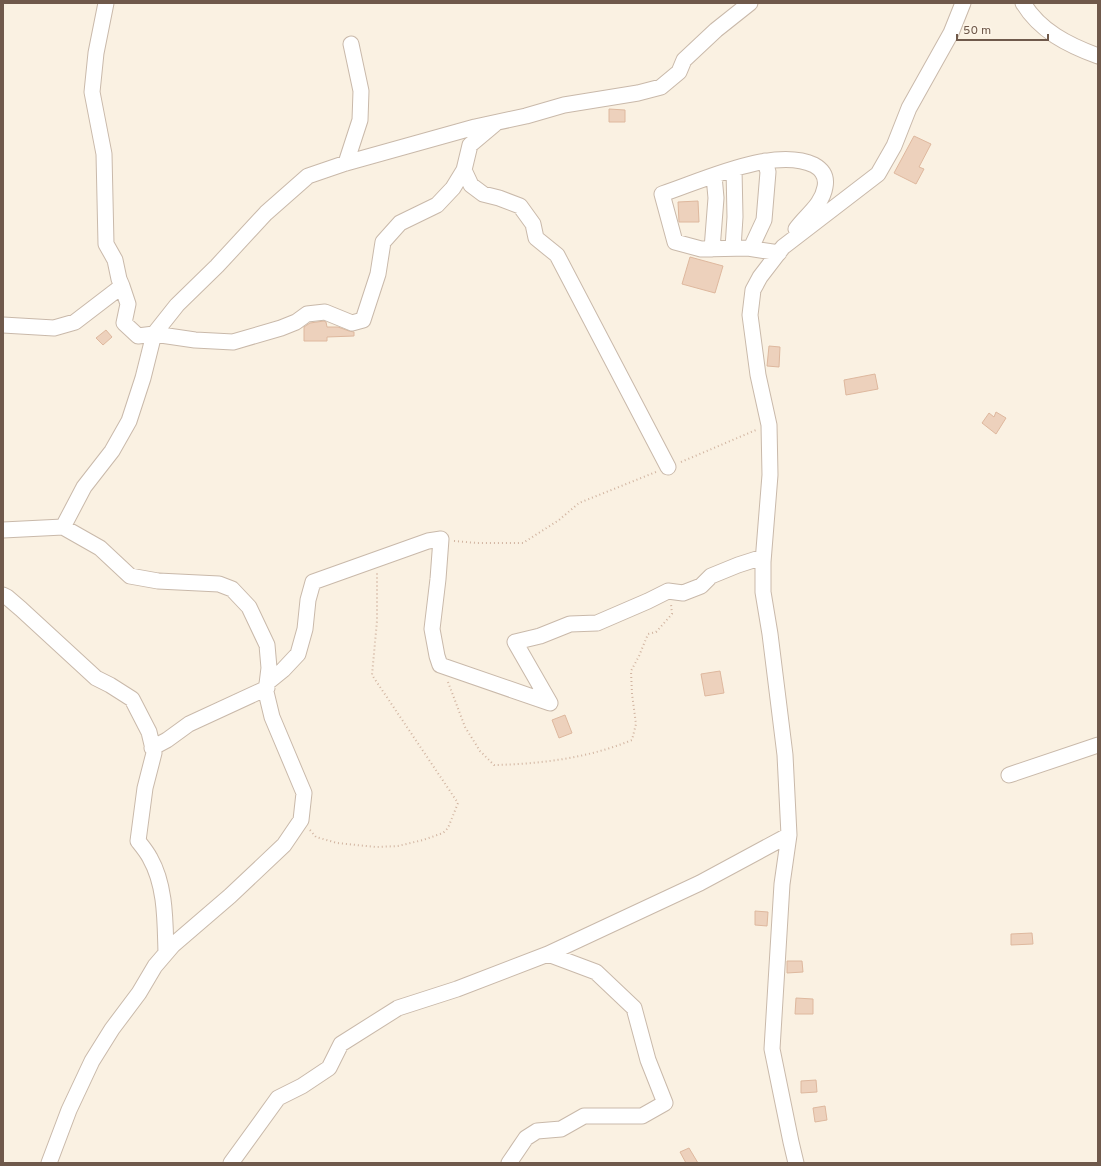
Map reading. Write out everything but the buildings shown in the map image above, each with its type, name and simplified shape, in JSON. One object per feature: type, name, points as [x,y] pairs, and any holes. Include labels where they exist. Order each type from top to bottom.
[{"type":"street","points":[[106,3],[96,53],[92,92],[104,154],[106,244],[115,260],[119,280],[128,304],[124,324],[138,336],[154,334],[195,340],[232,342],[281,328],[296,322],[307,314],[325,312],[352,323],[362,320],[378,274],[382,242],[400,223],[437,205],[453,188],[464,170],[470,145],[497,122]]},
{"type":"street","points":[[63,527],[84,487],[112,451],[129,421],[143,378],[154,334],[177,305],[217,266],[266,213],[308,176],[346,163],[475,127],[526,116],[564,105],[638,93],[660,87],[679,72],[684,60],[716,30],[750,3]]},
{"type":"street","points":[[796,1163],[772,1049],[782,884],[789,835],[785,754],[770,634],[763,592],[763,556],[770,475],[769,425],[758,375],[750,315],[753,290],[760,277],[781,250],[798,226],[818,204],[825,188],[826,178],[821,169],[805,161],[765,161],[734,169],[662,194],[675,242],[702,249],[751,248],[781,250],[878,174],[894,146],[909,108],[951,33],[963,3]]},
{"type":"street","points":[[1022,3],[1030,15],[1047,30],[1077,48],[1098,56]]},
{"type":"street","points":[[346,163],[360,120],[361,91],[351,44]]},
{"type":"street","points":[[751,248],[764,220],[768,172],[765,161]]},
{"type":"street","points":[[733,248],[735,217],[734,169]]},
{"type":"street","points":[[464,170],[471,185],[483,194],[520,206],[533,224],[536,238],[557,255],[668,467]]},
{"type":"street","points":[[712,249],[716,198],[714,176]]},
{"type":"street","points":[[3,325],[54,328],[75,322],[122,286]]},
{"type":"street","points":[[3,530],[63,527],[100,548],[130,576],[166,582],[219,584],[232,589],[248,607],[267,645],[269,668],[266,692],[272,717],[304,793],[301,820],[284,845],[230,896],[173,945],[155,966],[139,993],[112,1028],[92,1061],[70,1110],[49,1163]]},
{"type":"street","points":[[152,748],[167,740],[189,724],[267,685],[283,670],[298,654],[305,629],[308,600],[313,582],[428,541],[441,539],[432,629],[440,665],[550,703],[515,642],[540,636],[570,624],[597,623],[668,591],[683,593],[701,586],[711,576],[763,556]]},
{"type":"street","points":[[3,595],[21,609],[96,678],[132,699],[149,732],[154,753],[145,788],[138,840],[151,859],[160,883],[164,912],[166,953]]},
{"type":"street","points":[[1009,775],[1098,745]]},
{"type":"street","points":[[231,1163],[278,1098],[302,1086],[329,1068],[341,1044],[398,1008],[457,989],[548,954],[700,883],[789,835]]},
{"type":"street","points":[[509,1163],[526,1138],[537,1131],[561,1129],[584,1116],[642,1116],[665,1103],[648,1060],[634,1008],[596,972],[548,954]]},
{"type":"path","points":[[441,539],[477,543],[523,543],[559,520],[578,503],[769,425]]},
{"type":"path","points":[[301,820],[316,837],[337,843],[376,847],[398,846],[443,833],[448,828],[458,803],[372,675],[377,621],[377,560]]},
{"type":"path","points":[[440,665],[465,726],[480,751],[494,766],[524,764],[576,756],[612,748],[632,740],[636,724],[631,687],[631,671],[648,634],[656,632],[672,614],[668,591]]}]
